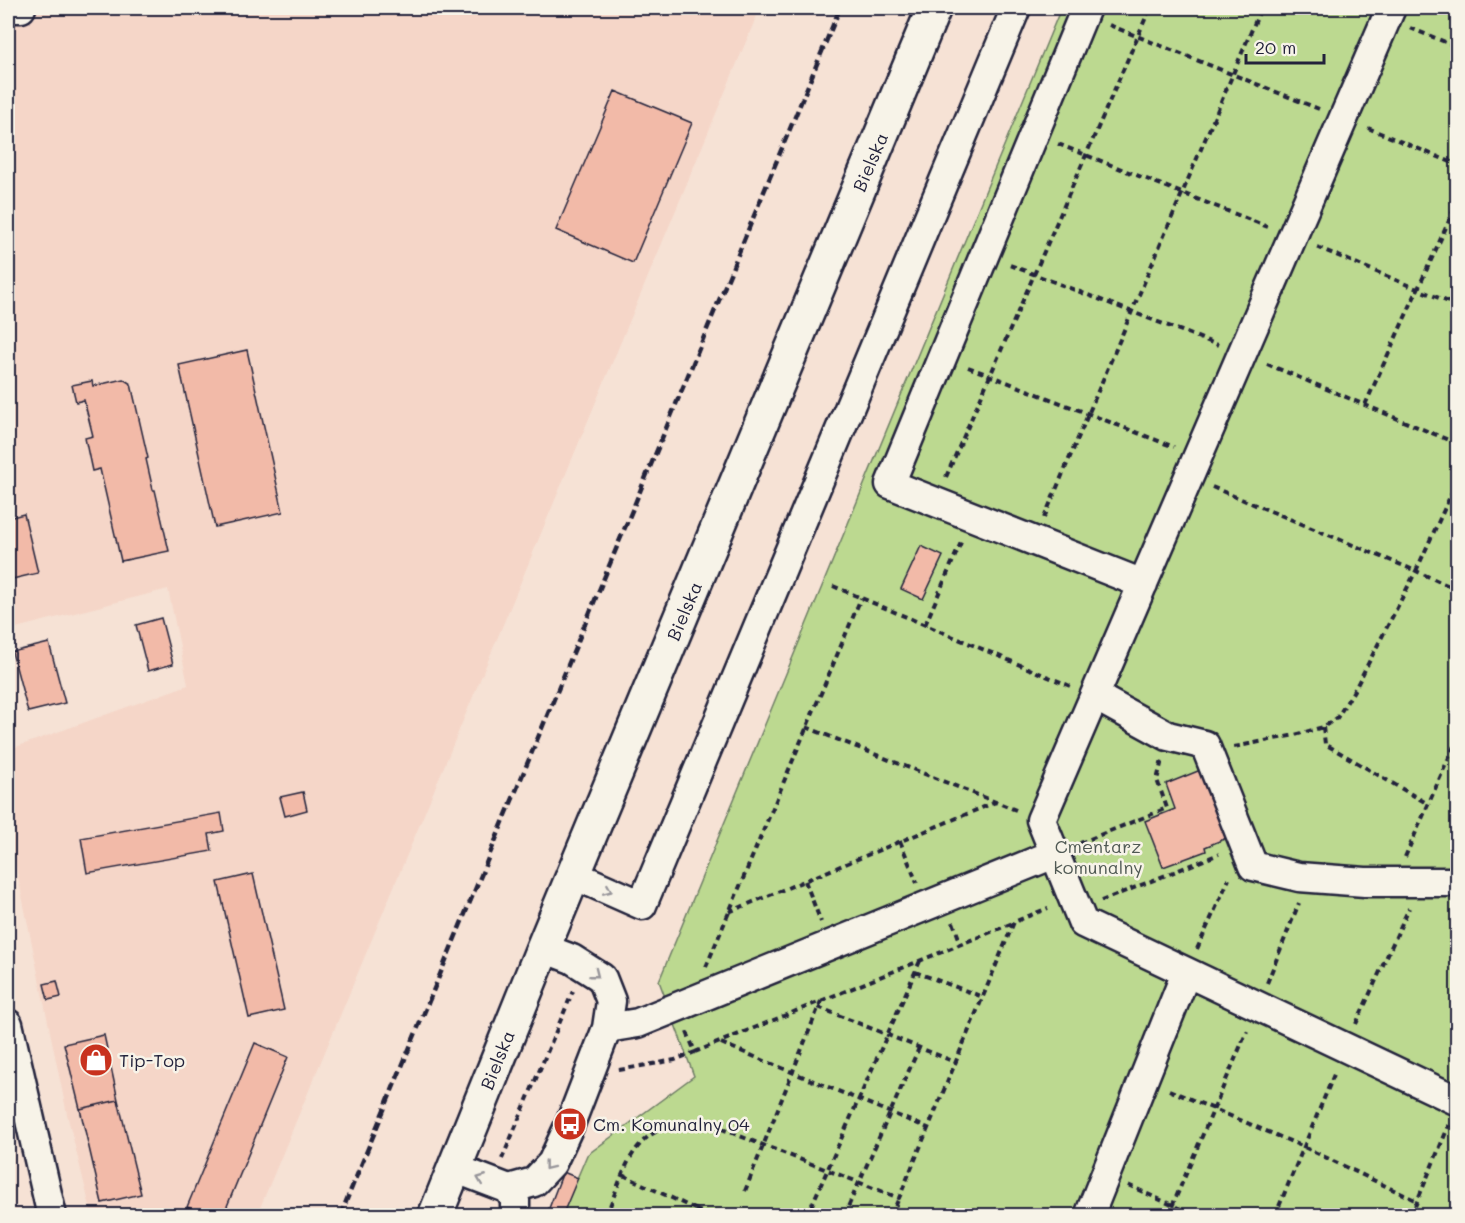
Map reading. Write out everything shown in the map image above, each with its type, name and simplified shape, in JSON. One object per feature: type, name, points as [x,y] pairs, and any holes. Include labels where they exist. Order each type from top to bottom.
[{"type":"main road","name":"Bielska","points":[[435,1215],[543,948],[934,8]]},
{"type":"street","points":[[8,8],[21,8]]},
{"type":"street","points":[[574,875],[642,905],[1016,8]]},
{"type":"street","points":[[1391,8],[1041,820],[1083,923],[1257,1007],[1455,1108]]},
{"type":"street","points":[[1084,11],[890,484],[1143,584]]},
{"type":"street","points":[[1095,696],[1168,736],[1204,745],[1249,855],[1299,877],[1394,882],[1458,882]]},
{"type":"street","points":[[607,1028],[638,1023],[1054,854]]},
{"type":"street","points":[[454,1168],[506,1196],[534,1182],[552,1163],[570,1124],[607,1028],[611,1001],[602,978],[584,965],[543,948]]},
{"type":"street","points":[[1089,1215],[1186,973]]},
{"type":"street","points":[[8,1024],[52,1215]]},
{"type":"path","points":[[935,502],[1150,8]]},
{"type":"path","points":[[1034,542],[1261,8]]},
{"type":"path","points":[[1084,11],[1137,37],[1458,165]]},
{"type":"path","points":[[1033,134],[1293,237],[1458,306]]},
{"type":"path","points":[[1365,405],[1458,201]]},
{"type":"path","points":[[984,255],[1242,354],[1458,444]]},
{"type":"path","points":[[942,357],[1088,413],[1193,467],[1458,590]]},
{"type":"path","points":[[1204,745],[1226,748],[1295,735],[1323,727],[1337,718],[1356,687],[1416,571],[1458,479]]},
{"type":"path","points":[[925,625],[972,518]]},
{"type":"path","points":[[833,586],[1095,696]]},
{"type":"path","points":[[861,598],[690,1001],[695,1052],[1073,898],[1097,902],[1249,855]]},
{"type":"path","points":[[806,727],[1041,820]]},
{"type":"path","points":[[1323,727],[1325,744],[1428,804]]},
{"type":"path","points":[[1054,854],[1167,808],[1157,780],[1168,736]]},
{"type":"path","points":[[1394,882],[1457,738]]},
{"type":"path","points":[[728,913],[996,802]]},
{"type":"path","points":[[900,841],[926,906]]},
{"type":"path","points":[[1186,973],[1230,877],[1249,855]]},
{"type":"path","points":[[1168,1215],[1257,1007],[1309,877]]},
{"type":"path","points":[[805,881],[830,945]]},
{"type":"path","points":[[891,1215],[1014,922]]},
{"type":"path","points":[[807,1215],[920,960]]},
{"type":"path","points":[[506,1196],[520,1112],[584,965]]},
{"type":"path","points":[[915,972],[982,997]]},
{"type":"path","points":[[745,1191],[821,1000]]},
{"type":"path","points":[[812,1005],[955,1062]]},
{"type":"path","points":[[719,1042],[928,1128]]},
{"type":"path","points":[[844,1215],[919,1048]]},
{"type":"path","points":[[1143,1079],[1304,1148],[1417,1201]]},
{"type":"path","points":[[1411,1215],[1455,1108]]},
{"type":"path","points":[[606,1215],[632,1153],[639,1143],[669,1126],[686,1122],[704,1122],[899,1198]]},
{"type":"path","points":[[623,1175],[712,1215]]},
{"type":"path","points":[[1105,1175],[1196,1215]]},
{"type":"path","points":[[693,1215],[696,1209]]},
{"type":"shaded area","points":[[8,8],[760,8],[257,1215],[92,1215],[67,1114],[8,828],[8,750],[188,685],[168,589],[8,630]]},
{"type":"green space","name":"Cmentarz komunalny","points":[[1061,8],[1457,8],[1457,1215],[561,1216],[587,1155],[694,1076],[659,981]]},
{"type":"building","points":[[615,91],[692,123],[633,263],[556,230]]},
{"type":"building","points":[[247,350],[283,512],[215,527],[179,365]]},
{"type":"building","points":[[123,379],[131,384],[153,490],[155,490],[169,551],[121,561],[100,469],[92,471],[85,438],[93,436],[84,400],[76,402],[72,385],[92,381],[93,386]]},
{"type":"building","points":[[8,476],[14,501],[9,503],[12,517],[8,518]]},
{"type":"building","points":[[24,514],[38,573],[8,580],[8,518]]},
{"type":"building","points":[[921,546],[943,556],[923,599],[901,589]]},
{"type":"building","points":[[161,618],[173,664],[148,671],[136,625]]},
{"type":"building","points":[[49,643],[65,703],[28,712],[12,652]]},
{"type":"building","points":[[1203,769],[1229,837],[1205,847],[1206,851],[1163,867],[1145,821],[1175,809],[1166,784]]},
{"type":"building","points":[[303,792],[307,810],[285,816],[280,797]]},
{"type":"building","points":[[221,813],[224,831],[209,834],[212,851],[87,873],[81,838]]},
{"type":"building","points":[[253,874],[284,1010],[249,1018],[218,882]]},
{"type":"building","points":[[57,981],[61,997],[48,1000],[44,984]]},
{"type":"building","points":[[104,1035],[118,1100],[80,1109],[64,1044]]},
{"type":"building","points":[[255,1043],[288,1057],[223,1216],[208,1216],[187,1207]]},
{"type":"building","points":[[118,1100],[141,1194],[102,1203],[80,1109]]},
{"type":"building","points":[[563,1172],[578,1178],[562,1216],[546,1216]]},
{"type":"railway","points":[[340,1216],[840,8]]},
{"type":"place","name":"Tip-Top","points":[[96,1060]]},
{"type":"place","name":"Cm. Komunalny 04","points":[[570,1124]]}]
